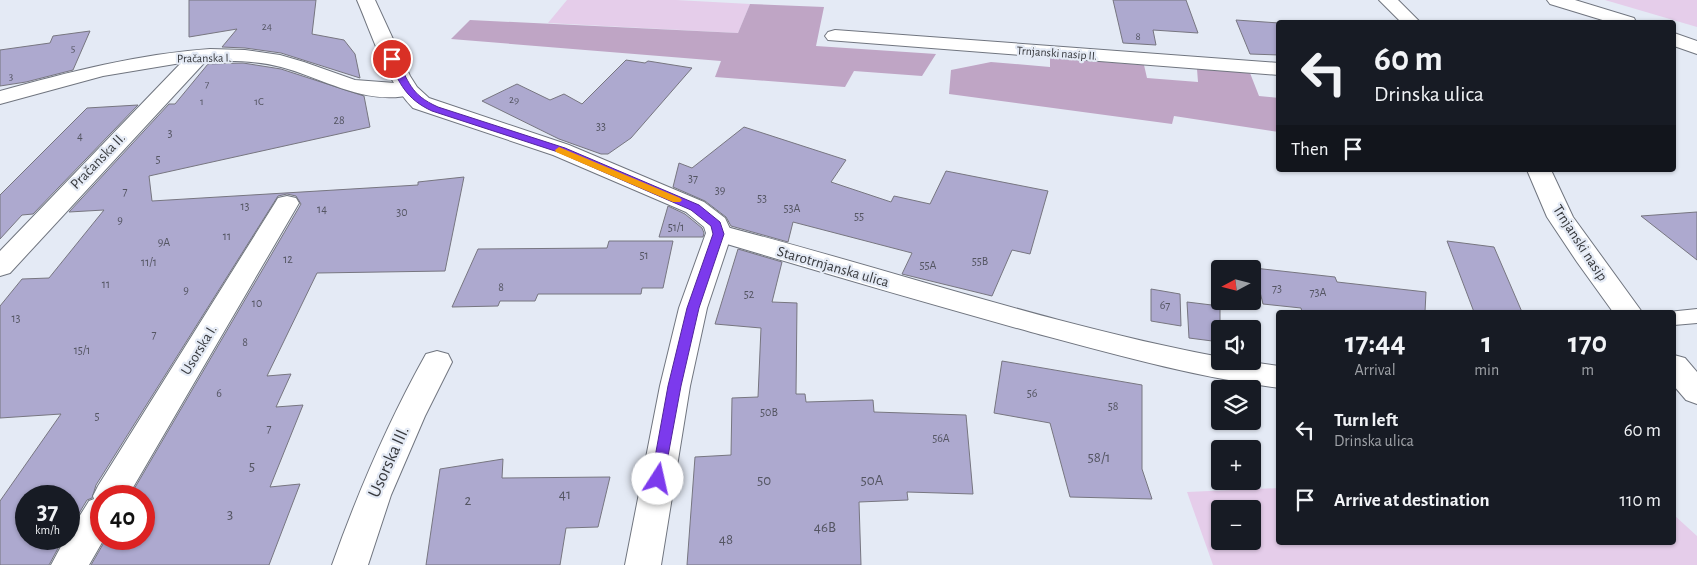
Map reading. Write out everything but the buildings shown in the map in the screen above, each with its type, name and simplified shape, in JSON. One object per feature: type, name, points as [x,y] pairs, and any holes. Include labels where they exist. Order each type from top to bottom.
[{"type":"street","points":[[366,0],[400,76],[408,90],[421,103],[561,150],[695,208],[716,224],[719,234],[693,308],[674,386],[643,565]]},
{"type":"street","points":[[1388,0],[1409,20]]},
{"type":"street","points":[[1556,0],[1621,20]]},
{"type":"street","name":"Trnjanski nasip II.","points":[[835,36],[1276,69]]},
{"type":"street","points":[[1676,40],[1697,48]]},
{"type":"street","name":"Pračanska I.","points":[[0,98],[98,70],[168,59],[198,57],[252,58],[280,62],[350,85],[386,90],[408,90]]},
{"type":"street","name":"Pračanska II.","points":[[0,266],[86,173],[198,57]]},
{"type":"street","name":"Trnjanski nasip","points":[[1540,172],[1560,217],[1586,256],[1626,310]]},
{"type":"street","name":"Usorska I.","points":[[117,485],[287,203]]},
{"type":"street","name":"Starotrnjanska ulica","points":[[719,234],[940,298],[1093,338],[1196,364],[1276,376]]},
{"type":"street","name":"Usorska III.","points":[[350,565],[374,495],[409,416],[437,362]]},
{"type":"street","points":[[1676,368],[1697,392]]},
{"type":"street","points":[[1676,397],[1697,397]]},
{"type":"street","points":[[68,565],[90,529]]},
{"type":"lane","points":[[1676,318],[1697,316]]},
{"type":"shaded area","points":[[567,0],[676,0],[750,4],[738,33],[548,23]]},
{"type":"shaded area","points":[[1605,0],[1697,0],[1697,27]]},
{"type":"shaded area","points":[[750,4],[824,7],[816,46],[936,54],[922,76],[854,71],[845,87],[715,77],[721,61],[451,39],[470,20],[738,33]]},
{"type":"shaded area","points":[[1050,58],[1144,65],[1147,78],[1198,82],[1197,69],[1250,73],[1259,96],[1276,98],[1276,132],[1174,116],[1172,124],[949,94],[951,70],[991,62],[1050,67]]},
{"type":"shaded area","points":[[1276,488],[1276,545],[1676,545],[1676,517],[1697,536],[1697,565],[1213,565],[1187,492]]},
{"type":"slow traffic","points":[[559,150],[677,200]]},
{"type":"route","points":[[392,59],[408,90],[421,103],[561,150],[695,208],[716,224],[719,234],[693,308],[674,386],[658,479]]}]
